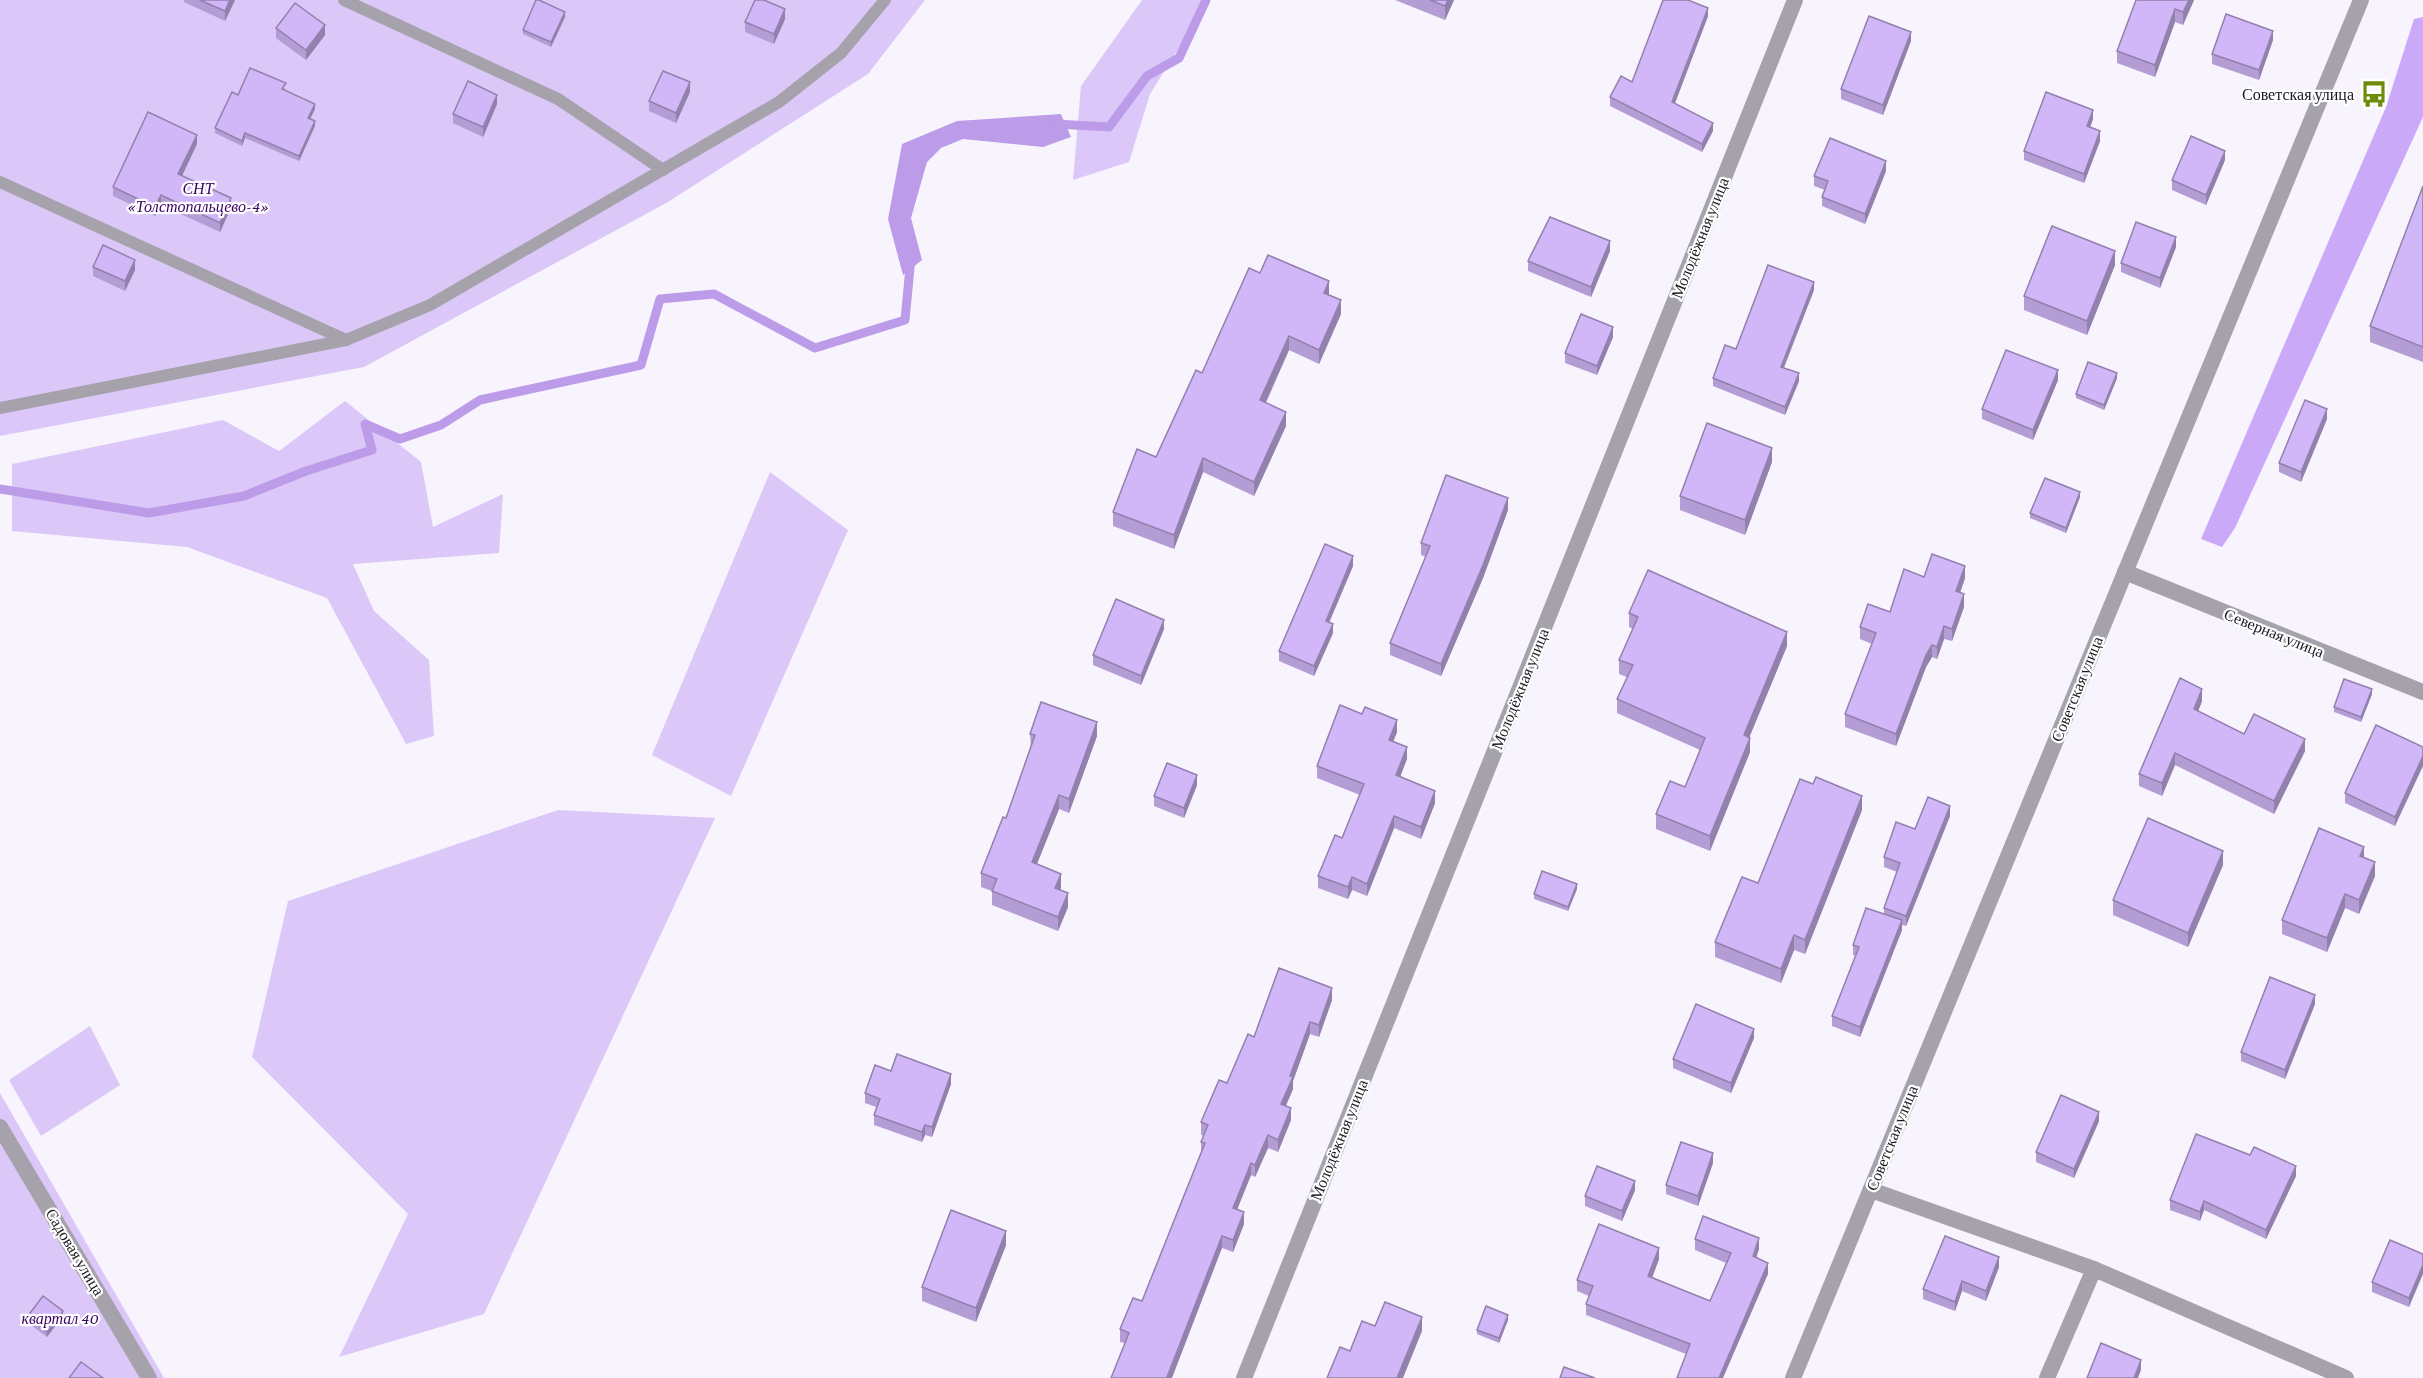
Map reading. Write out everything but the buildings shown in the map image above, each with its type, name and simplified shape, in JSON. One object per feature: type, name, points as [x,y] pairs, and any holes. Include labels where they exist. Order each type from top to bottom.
[{"type":"street","name":"Молодёжная улица","points":[[1244,1378],[1795,0]]},
{"type":"street","name":"Советская улица","points":[[1793,1378],[2361,0]]},
{"type":"street","name":"Северная улица","points":[[2125,572],[2423,692]]},
{"type":"street","name":"Садовая улица","points":[[0,1127],[149,1378]]},
{"type":"street","points":[[1871,1190],[2094,1269],[2346,1378]]},
{"type":"street","points":[[2047,1378],[2094,1269]]},
{"type":"lane","points":[[344,0],[558,99],[663,170]]},
{"type":"lane","points":[[0,408],[346,340],[430,305],[779,102],[841,53],[885,0]]},
{"type":"lane","points":[[0,183],[346,340]]},
{"type":"green space","name":"СНТ «Толстопальцево-4»","points":[[0,0],[925,0],[868,74],[668,202],[364,367],[0,436]]},
{"type":"green space","points":[[1142,0],[1209,0],[1150,94],[1129,162],[1073,180],[1081,86]]},
{"type":"green space","points":[[345,401],[421,462],[433,527],[503,494],[499,553],[353,564],[374,611],[429,660],[434,736],[406,744],[327,598],[187,547],[12,531],[12,464],[223,420],[279,451]]},
{"type":"green space","points":[[770,472],[848,530],[731,796],[652,755]]},
{"type":"green space","points":[[558,810],[715,818],[484,1314],[339,1357],[408,1214],[252,1057],[288,901]]},
{"type":"green space","points":[[90,1026],[120,1085],[41,1136],[9,1080]]},
{"type":"green space","name":"квартал 40","points":[[0,1093],[164,1378],[0,1378]]},
{"type":"shaded area","points":[[2423,17],[2423,117],[2235,528],[2222,547],[2201,539],[2386,107],[2414,19]]},
{"type":"shaded area","points":[[1061,114],[1071,137],[1043,147],[963,139],[941,148],[927,162],[911,218],[922,260],[903,275],[888,219],[902,144],[957,121]]},
{"type":"waterway","points":[[1055,124],[1109,127],[1147,76],[1179,58],[1206,0]]},
{"type":"waterway","points":[[0,489],[149,513],[244,496],[306,471],[372,450],[365,424],[400,439],[441,425],[480,400],[641,365],[660,299],[714,294],[815,348],[905,320],[911,257]]},
{"type":"place","name":"Советская улица","points":[[2374,94]]}]
